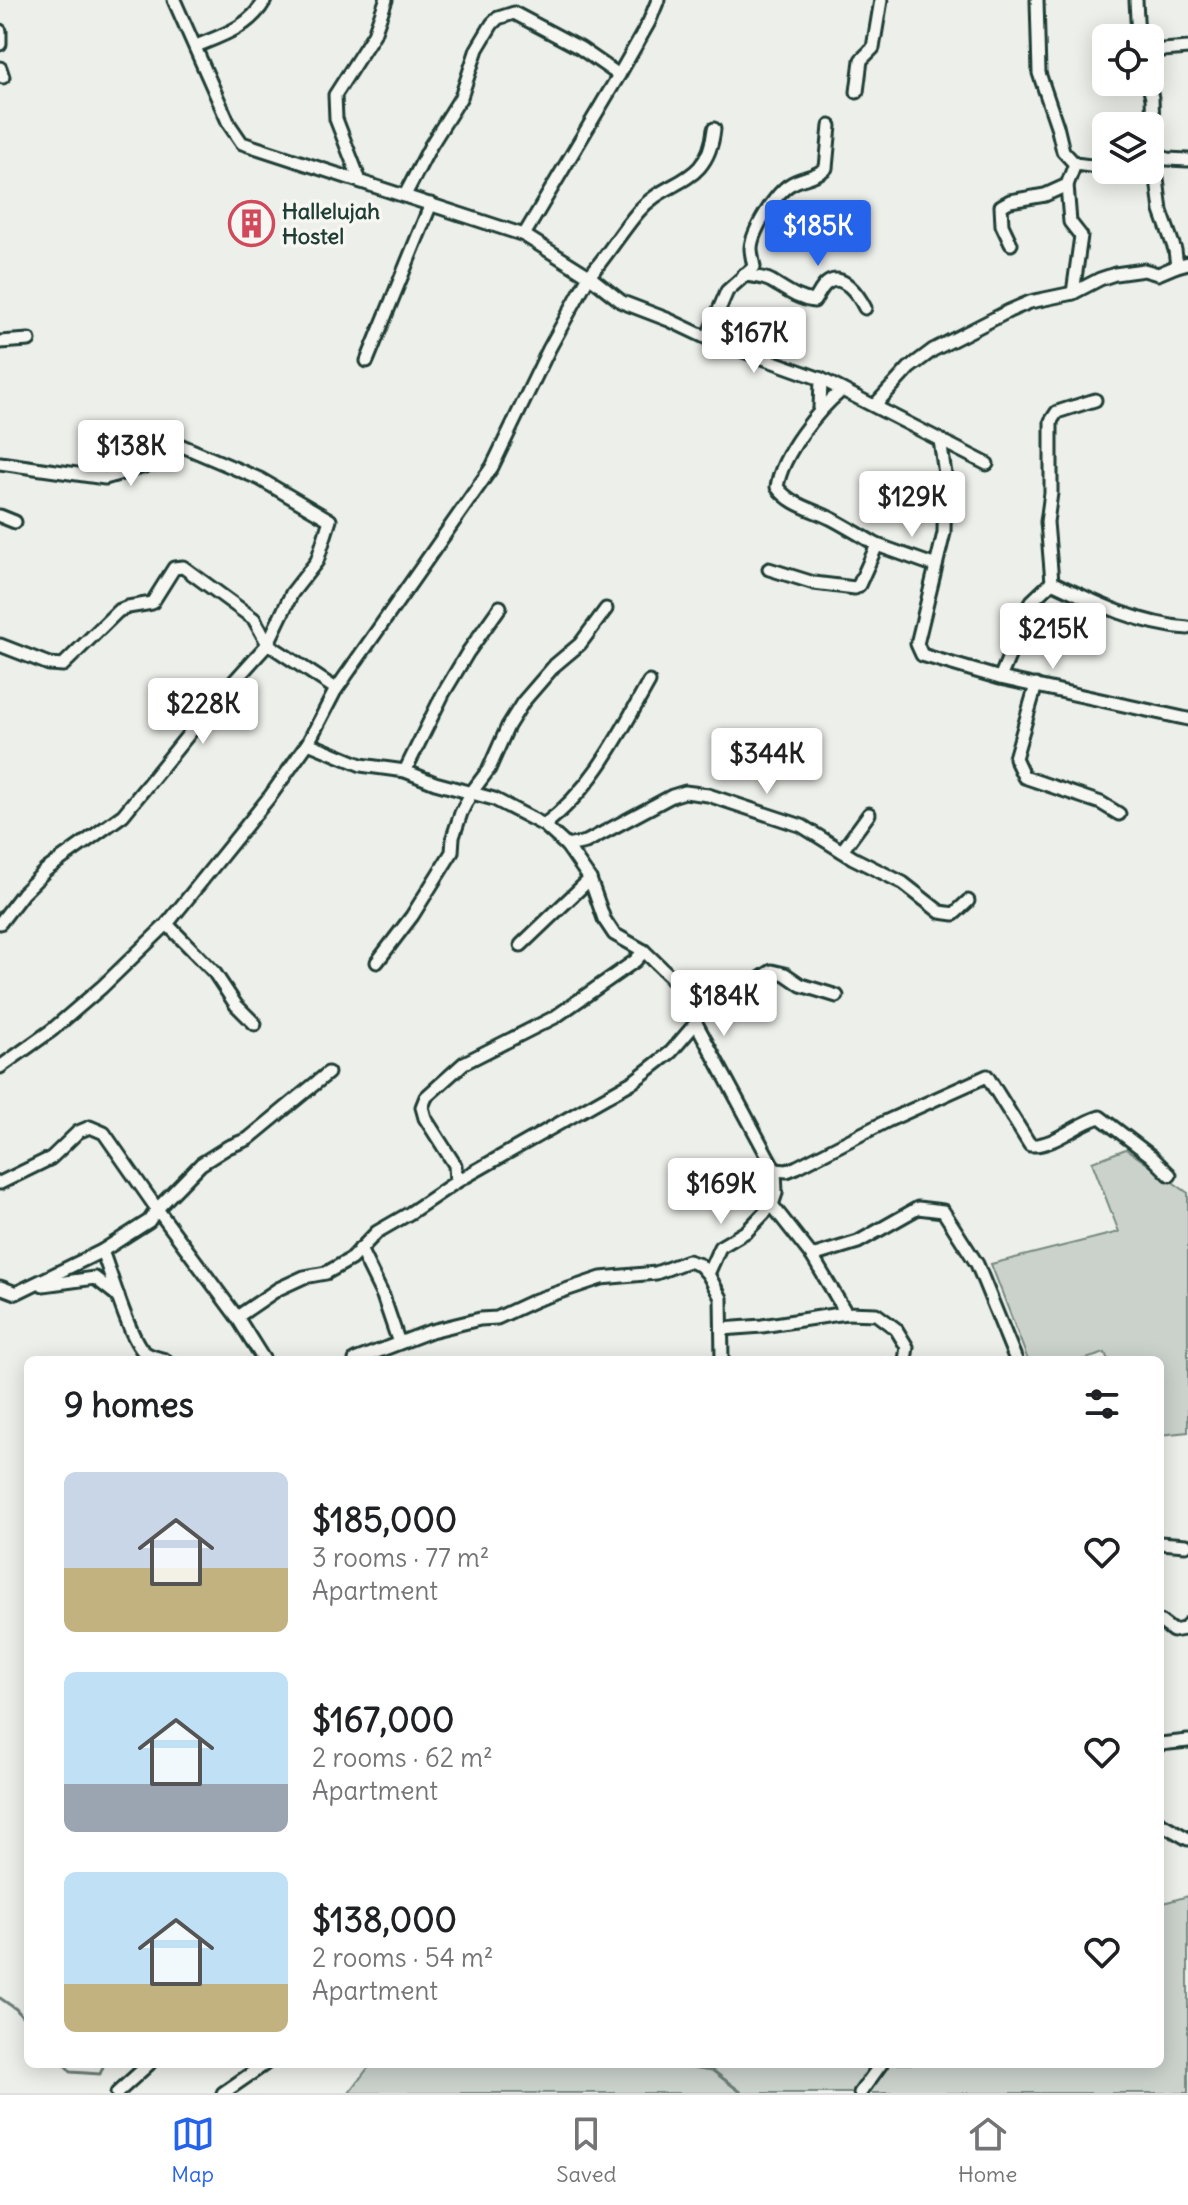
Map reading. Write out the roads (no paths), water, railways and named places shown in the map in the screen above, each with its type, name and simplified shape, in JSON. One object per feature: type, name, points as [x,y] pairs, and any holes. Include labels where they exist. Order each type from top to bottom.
[{"type":"street","points":[[174,0],[229,124],[242,143],[524,235],[589,276],[622,302],[707,338],[821,379],[987,464]]},
{"type":"street","points":[[196,46],[236,30],[257,14],[265,0]]},
{"type":"street","points":[[360,181],[336,119],[335,95],[374,34],[386,0]]},
{"type":"street","points":[[524,235],[619,75],[658,0]]},
{"type":"street","points":[[857,92],[861,60],[873,48],[881,0]]},
{"type":"street","points":[[1037,0],[1039,73],[1063,151],[1075,164],[1092,166]]},
{"type":"street","points":[[1136,0],[1137,24]]},
{"type":"street","points":[[405,195],[461,97],[477,49],[498,18],[514,13],[580,48],[619,75]]},
{"type":"street","points":[[0,31],[0,44]]},
{"type":"street","points":[[1164,50],[1188,48]]},
{"type":"street","points":[[707,338],[727,291],[754,267],[751,247],[760,223],[776,198],[789,184],[818,175],[826,168],[830,126]]},
{"type":"street","points":[[0,1067],[72,1013],[167,924],[271,795],[308,743],[336,689],[492,467],[549,349],[589,276],[639,210],[705,162],[712,149],[714,129]]},
{"type":"street","points":[[1164,158],[1188,160]]},
{"type":"street","points":[[1073,293],[1081,236],[1070,222],[1067,185],[1075,164]]},
{"type":"street","points":[[875,405],[909,368],[955,336],[1030,302],[1073,293],[1115,274],[1144,270],[1158,274],[1182,264],[1168,236],[1157,184]]},
{"type":"street","points":[[1011,244],[1002,225],[1001,206],[1010,201],[1045,195],[1067,185]]},
{"type":"street","points":[[367,361],[431,204]]},
{"type":"street","points":[[744,275],[768,280],[810,301],[814,301],[826,283],[835,280],[847,284],[859,295],[865,308]]},
{"type":"street","points":[[0,342],[29,340]]},
{"type":"street","points":[[820,408],[821,379]]},
{"type":"street","points":[[842,390],[820,408],[779,474],[777,487],[784,496],[800,506],[830,518],[877,545],[936,566]]},
{"type":"street","points":[[1052,582],[1047,522],[1051,493],[1051,421],[1057,412],[1095,400]]},
{"type":"street","points":[[940,440],[945,474],[944,533],[917,644],[922,655],[1000,678],[1188,719]]},
{"type":"street","points":[[0,463],[105,478],[161,461],[167,447],[180,445],[260,479],[330,520],[317,561],[292,593],[267,643],[123,815],[46,870],[13,904],[0,923]]},
{"type":"street","points":[[0,516],[15,522]]},
{"type":"street","points":[[769,569],[814,583],[855,588],[877,545]]},
{"type":"street","points":[[0,645],[49,664],[63,665],[118,611],[152,603],[174,568],[183,567],[254,619],[267,643],[336,689]]},
{"type":"street","points":[[1052,582],[1114,612],[1165,626],[1188,628]]},
{"type":"street","points":[[1000,678],[1032,601],[1052,582]]},
{"type":"street","points":[[405,771],[449,683],[500,607]]},
{"type":"street","points":[[377,962],[412,916],[452,852],[453,837],[471,793],[489,769],[499,741],[523,702],[555,665],[580,644],[606,609]]},
{"type":"street","points":[[544,825],[572,802],[592,778],[649,682]]},
{"type":"street","points":[[1036,685],[1015,758],[1024,777],[1101,803],[1119,814]]},
{"type":"street","points":[[308,743],[361,765],[405,771],[435,783],[494,799],[544,825],[567,846],[590,879],[604,919],[614,934],[644,951],[671,977],[696,1016],[775,1170],[776,1193],[772,1205],[747,1231],[720,1247],[708,1274]]},
{"type":"street","points":[[567,846],[586,842],[672,796],[685,792],[708,795],[802,826],[903,883],[940,912],[954,914],[968,901]]},
{"type":"street","points":[[842,851],[869,814]]},
{"type":"street","points":[[521,945],[590,879]]},
{"type":"street","points":[[167,924],[214,972],[236,1005],[255,1024]]},
{"type":"street","points":[[456,1182],[455,1165],[425,1118],[422,1107],[426,1097],[464,1063],[555,1017],[635,961],[644,951]]},
{"type":"street","points":[[237,1317],[278,1289],[304,1277],[326,1273],[351,1259],[377,1232],[456,1182],[634,1081],[671,1052],[696,1016],[721,1007],[772,971],[785,974],[801,985],[837,996]]},
{"type":"street","points":[[0,1287],[16,1293],[30,1287],[102,1251],[149,1221],[201,1164],[248,1139],[328,1073]]},
{"type":"street","points":[[775,1170],[787,1171],[797,1167],[887,1121],[987,1076],[1030,1145],[1040,1146],[1086,1121],[1100,1117],[1151,1156],[1170,1175]]},
{"type":"street","points":[[0,1183],[51,1158],[78,1132],[90,1127],[104,1133],[237,1317],[261,1356]]},
{"type":"street","points":[[772,1205],[812,1256],[846,1313]]},
{"type":"street","points":[[812,1256],[858,1242],[918,1208],[943,1211],[977,1264],[1014,1356]]},
{"type":"street","points":[[360,1249],[383,1296],[399,1343]]},
{"type":"street","points":[[102,1251],[141,1349],[152,1356]]},
{"type":"street","points":[[365,1356],[431,1331],[497,1318],[536,1300],[601,1278],[656,1273],[688,1261],[700,1265],[721,1298],[722,1356]]},
{"type":"street","points":[[30,1287],[70,1279],[95,1278],[118,1296]]},
{"type":"street","points":[[722,1329],[846,1313],[876,1314],[896,1329],[907,1347],[906,1356]]},
{"type":"street","points":[[1164,1543],[1186,1545]]},
{"type":"street","points":[[1164,1624],[1173,1631],[1184,1629],[1188,1624]]},
{"type":"street","points":[[1164,1744],[1188,1741]]},
{"type":"street","points":[[1164,1825],[1188,1839]]},
{"type":"street","points":[[117,2093],[145,2068]]},
{"type":"street","points":[[223,2093],[259,2068]]},
{"type":"street","points":[[860,2093],[878,2068]]},
{"type":"waterway","points":[[0,1998],[24,2018]]},
{"type":"waterway","points":[[68,2068],[71,2072],[100,2074],[102,2068]]},
{"type":"waterway","points":[[699,2068],[712,2070],[742,2093]]},
{"type":"place","name":"Hallelujah Hostel","points":[[251,224]]}]
